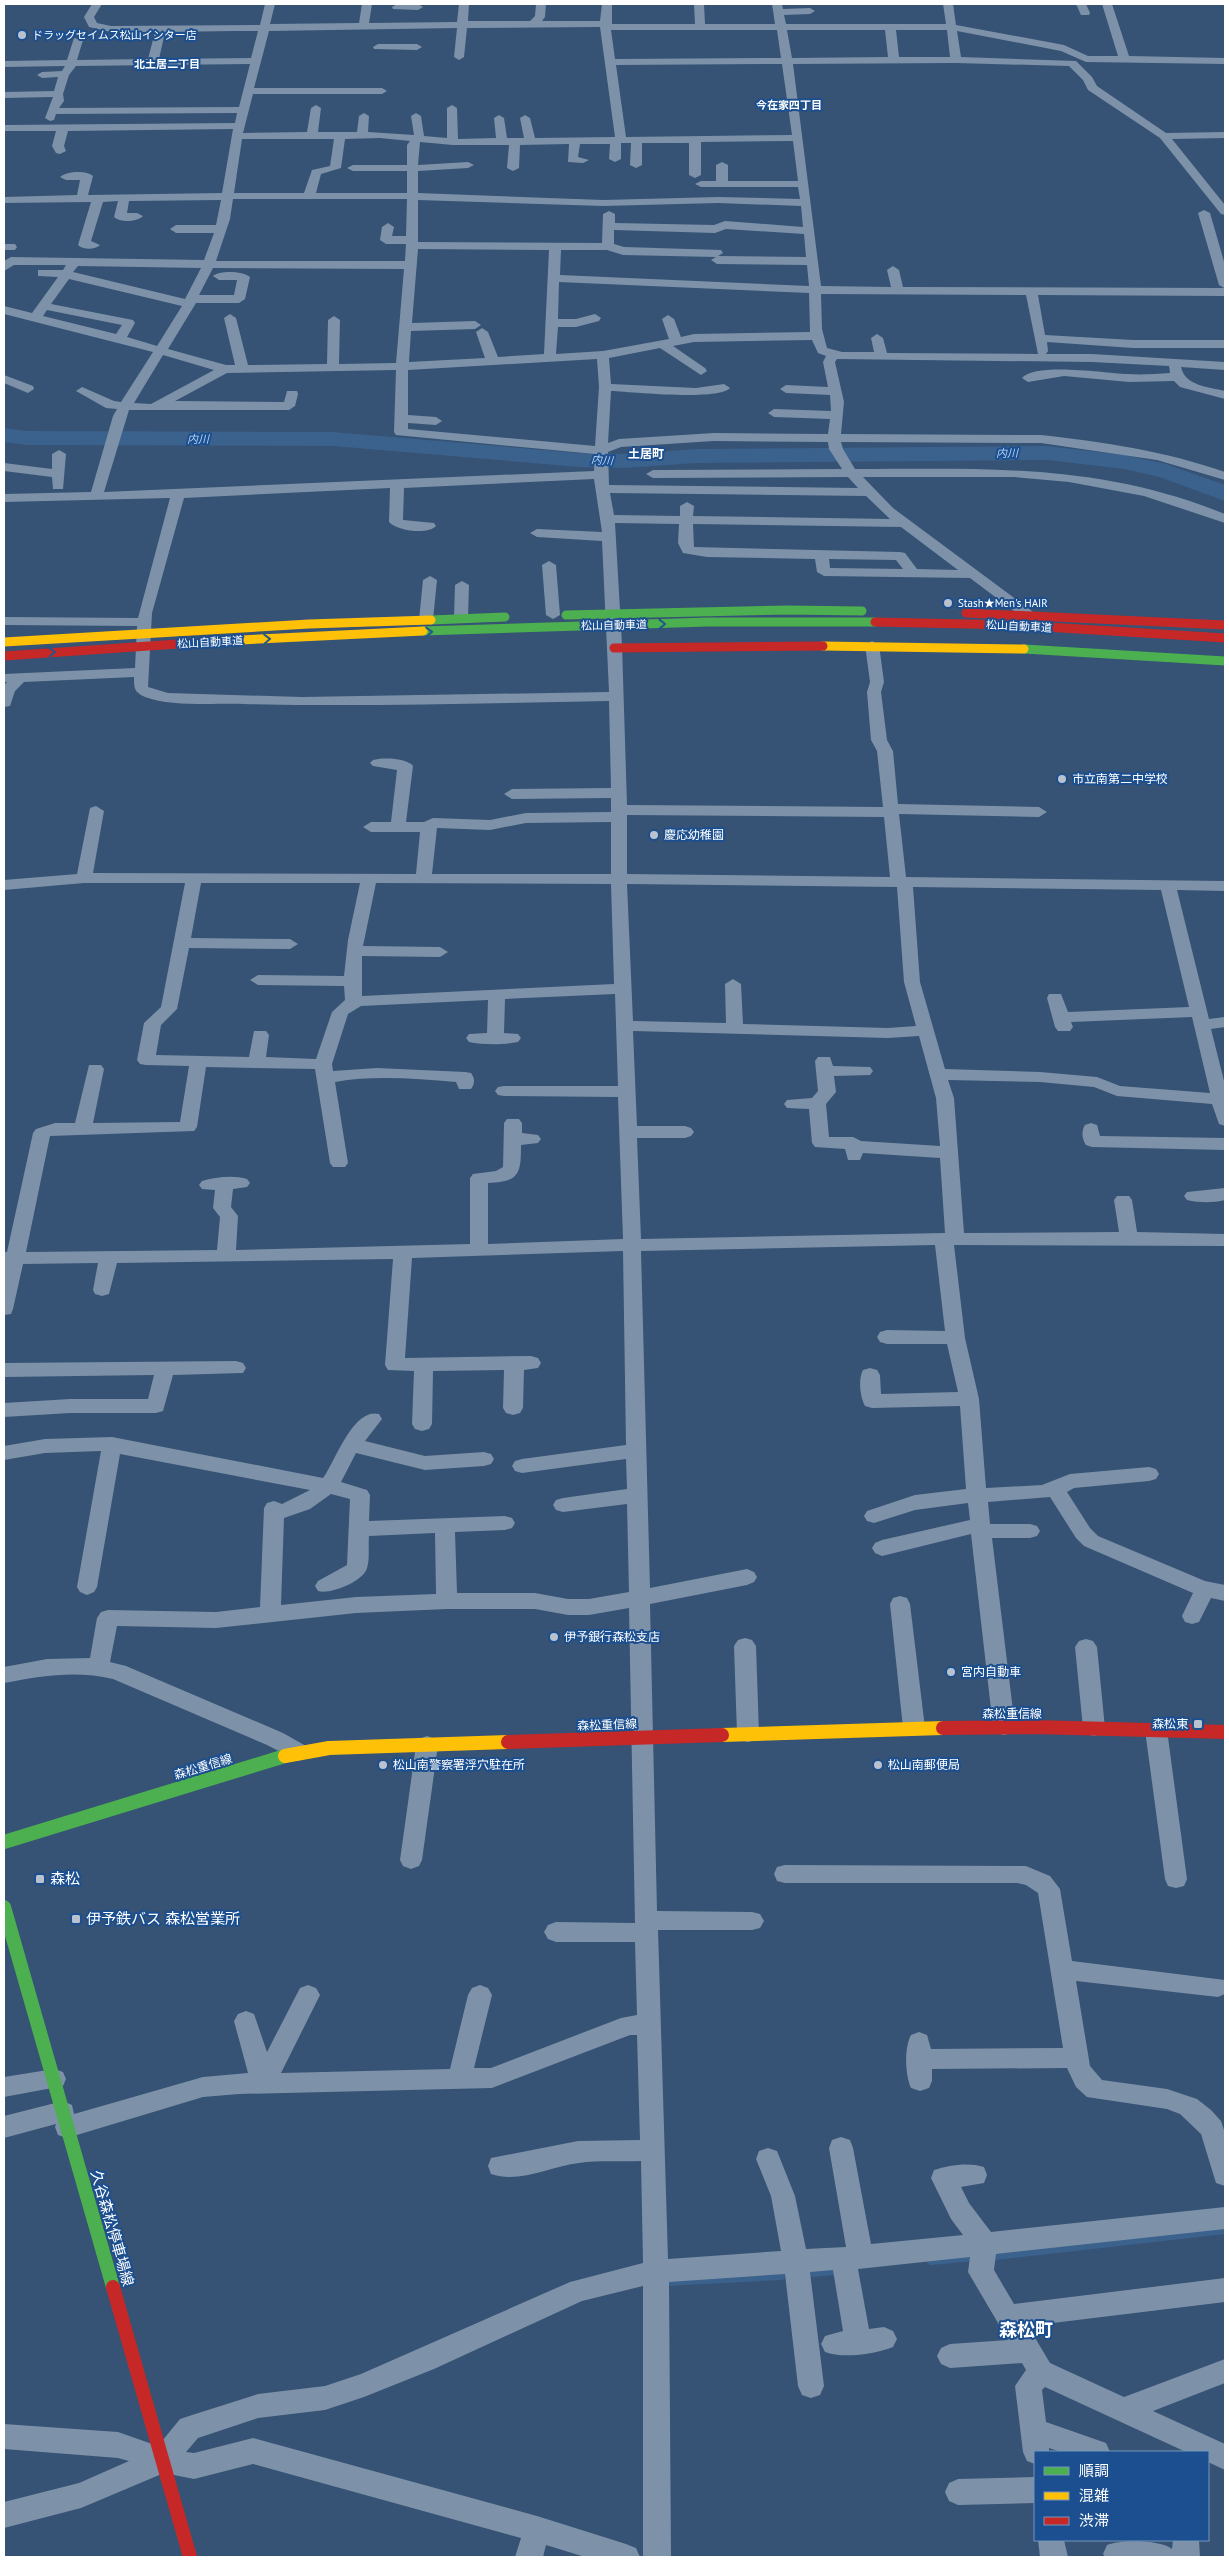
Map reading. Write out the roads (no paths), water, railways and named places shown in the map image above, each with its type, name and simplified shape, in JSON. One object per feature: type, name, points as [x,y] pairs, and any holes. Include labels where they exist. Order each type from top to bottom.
[{"type":"main road","points":[[4,642],[143,628],[553,615],[788,610],[1027,614],[1225,625]]},
{"type":"main road","name":"松山自動車道","points":[[4,656],[310,636],[706,623],[946,623],[1225,638]]},
{"type":"main road","name":"松山自動車道","points":[[609,644],[832,635],[938,637],[1225,652]]},
{"type":"main road","points":[[609,644],[872,645],[1102,652],[1225,661]]},
{"type":"main road","points":[[4,669],[156,659]]},
{"type":"main road","name":"森松重信線","points":[[4,1842],[298,1752],[329,1748],[914,1728],[1094,1728],[1225,1732]]},
{"type":"main road","name":"久谷森松停車場線","points":[[4,1907],[190,2557]]},
{"type":"street","points":[[97,4],[90,17],[93,26],[160,33]]},
{"type":"street","points":[[96,497],[123,408],[190,302],[208,263],[220,229],[228,196],[238,131],[250,91],[270,4]]},
{"type":"street","points":[[460,57],[464,24],[464,4]]},
{"type":"street","points":[[533,24],[540,17],[542,4]]},
{"type":"street","points":[[607,4],[606,26],[618,140],[615,159]]},
{"type":"street","points":[[699,4],[700,26]]},
{"type":"street","points":[[948,4],[955,56]]},
{"type":"street","points":[[1107,4],[1125,61]]},
{"type":"street","points":[[355,6],[367,5],[363,27]]},
{"type":"street","points":[[397,7],[413,7],[406,27]]},
{"type":"street","points":[[810,11],[778,8],[788,61],[804,184],[818,336],[822,350],[833,355],[1042,357],[1225,376]]},
{"type":"street","points":[[861,13],[864,26]]},
{"type":"street","points":[[94,38],[263,28],[320,32],[363,27],[464,24],[952,27],[1064,48],[1080,58],[1125,61],[1225,61]]},
{"type":"street","points":[[890,26],[893,55]]},
{"type":"street","points":[[383,27],[377,52],[417,47]]},
{"type":"street","points":[[153,62],[160,33]]},
{"type":"street","points":[[4,76],[64,74],[69,71],[78,40]]},
{"type":"street","points":[[836,47],[838,60]]},
{"type":"street","points":[[609,62],[838,60],[893,55],[955,56],[993,49],[1017,56],[1072,63],[1088,79],[1092,88],[1164,136],[1225,211]]},
{"type":"street","points":[[4,64],[71,63],[100,58],[153,62],[257,61]]},
{"type":"street","points":[[48,127],[51,111],[59,101],[58,94],[64,74]]},
{"type":"street","points":[[250,91],[382,91]]},
{"type":"street","points":[[4,95],[58,94]]},
{"type":"street","points":[[312,135],[316,108]]},
{"type":"street","points":[[452,108],[453,142]]},
{"type":"street","points":[[51,111],[83,114],[245,110]]},
{"type":"street","points":[[362,135],[364,116]]},
{"type":"street","points":[[416,116],[420,134],[413,145],[412,242],[402,366],[401,432],[601,451],[619,443],[678,439],[1041,439],[1091,444],[1158,456],[1225,476]]},
{"type":"street","points":[[499,118],[502,142]]},
{"type":"street","points":[[525,118],[530,141]]},
{"type":"street","points":[[4,128],[63,127],[238,131],[312,135],[362,135],[453,142],[797,138]]},
{"type":"street","points":[[60,151],[58,146],[63,127]]},
{"type":"street","points":[[1164,136],[1225,134]]},
{"type":"street","points":[[309,196],[316,172],[335,168],[340,135]]},
{"type":"street","points":[[694,139],[698,179],[722,184],[804,184]]},
{"type":"street","points":[[636,165],[637,140]]},
{"type":"street","points":[[513,168],[515,141]]},
{"type":"street","points":[[575,141],[572,160],[583,160]]},
{"type":"street","points":[[353,168],[412,168],[468,165]]},
{"type":"street","points":[[722,165],[722,184]]},
{"type":"street","points":[[66,177],[87,176],[82,198]]},
{"type":"street","points":[[4,212],[6,200],[228,196],[413,196],[609,203],[806,203]]},
{"type":"street","points":[[94,245],[84,245],[86,222],[98,198]]},
{"type":"street","points":[[124,198],[120,217],[137,216]]},
{"type":"street","points":[[536,214],[537,201]]},
{"type":"street","points":[[583,217],[584,202]]},
{"type":"street","points":[[608,246],[609,203]]},
{"type":"street","points":[[1204,213],[1225,284]]},
{"type":"street","points":[[623,216],[705,217],[710,225],[717,256],[719,285]]},
{"type":"street","points":[[608,226],[725,225],[809,231]]},
{"type":"street","points":[[388,227],[386,240],[555,247],[608,246],[622,250],[812,261]]},
{"type":"street","points":[[176,228],[220,229]]},
{"type":"street","points":[[550,357],[552,278],[555,247]]},
{"type":"street","points":[[168,262],[171,250]]},
{"type":"street","points":[[4,267],[11,261],[336,266],[410,265]]},
{"type":"street","points":[[40,312],[74,261]]},
{"type":"street","points":[[594,280],[596,267]]},
{"type":"street","points":[[893,270],[898,290]]},
{"type":"street","points":[[4,272],[66,274],[190,302],[239,299],[244,277],[203,275]]},
{"type":"street","points":[[552,278],[815,290],[1225,292]]},
{"type":"street","points":[[1031,291],[1042,357],[1051,372]]},
{"type":"street","points":[[4,310],[40,312],[129,323],[120,339]]},
{"type":"street","points":[[40,312],[120,339],[225,369],[402,366],[603,355],[694,338],[818,336]]},
{"type":"street","points":[[230,318],[242,368]]},
{"type":"street","points":[[551,323],[576,323],[595,318]]},
{"type":"street","points":[[668,319],[669,342]]},
{"type":"street","points":[[320,325],[334,323],[339,340],[333,368]]},
{"type":"street","points":[[405,326],[478,329],[493,361]]},
{"type":"street","points":[[877,338],[881,356]]},
{"type":"street","points":[[1040,338],[1089,343],[1225,344]]},
{"type":"street","points":[[669,342],[703,368]]},
{"type":"street","points":[[1028,378],[1041,377],[1051,372],[1094,373],[1144,378],[1219,366],[1207,345]]},
{"type":"street","points":[[603,355],[605,387],[600,472],[608,519],[612,614],[609,644],[616,696],[619,793],[618,879],[624,989],[632,1245],[648,2024],[656,2271],[658,2557]]},
{"type":"street","points":[[833,355],[829,362],[836,391],[838,415],[834,438],[839,454],[852,473],[888,511],[1027,614]]},
{"type":"street","points":[[136,418],[225,369]]},
{"type":"street","points":[[1177,372],[1185,384],[1225,395]]},
{"type":"street","points":[[5,381],[28,389]]},
{"type":"street","points":[[605,387],[696,392],[724,388]]},
{"type":"street","points":[[786,389],[836,391]]},
{"type":"street","points":[[82,391],[123,408],[288,406],[292,394]]},
{"type":"street","points":[[774,413],[838,415]]},
{"type":"street","points":[[401,419],[436,421]]},
{"type":"street","points":[[58,498],[59,454]]},
{"type":"street","points":[[4,466],[59,474]]},
{"type":"street","points":[[4,498],[178,494],[600,472]]},
{"type":"street","points":[[653,474],[1014,473],[1058,475],[1143,490],[1186,502],[1225,519]]},
{"type":"street","points":[[397,484],[396,522],[402,526],[429,526]]},
{"type":"street","points":[[604,489],[870,492]]},
{"type":"street","points":[[178,494],[163,543],[143,628],[141,689],[151,694],[168,697],[302,700],[616,696]]},
{"type":"street","points":[[608,519],[686,513],[904,523]]},
{"type":"street","points":[[686,513],[685,543],[688,550],[821,554],[824,572],[975,574]]},
{"type":"street","points":[[537,533],[609,537]]},
{"type":"street","points":[[549,565],[553,615]]},
{"type":"street","points":[[426,620],[430,580]]},
{"type":"street","points":[[461,618],[462,585]]},
{"type":"street","points":[[4,621],[143,628]]},
{"type":"street","points":[[872,645],[877,682],[874,692],[879,740],[885,751],[891,811],[902,883],[912,982],[945,1098],[949,1128],[949,1239],[955,1338],[969,1399],[977,1496],[1004,1727]]},
{"type":"street","points":[[11,677],[142,672]]},
{"type":"street","points":[[5,703],[8,689],[17,682],[11,677]]},
{"type":"street","points":[[378,763],[406,766],[398,827]]},
{"type":"street","points":[[512,794],[619,793]]},
{"type":"street","points":[[84,878],[92,844],[96,811]]},
{"type":"street","points":[[371,827],[428,827],[433,824],[490,825],[526,818],[619,813],[1039,812]]},
{"type":"street","points":[[424,878],[428,827]]},
{"type":"street","points":[[4,885],[84,878],[424,878],[1225,886]]},
{"type":"street","points":[[194,878],[169,1009],[153,1023],[146,1060],[257,1062],[324,1071],[465,1077],[465,1085]]},
{"type":"street","points":[[354,1002],[352,981],[355,951],[368,878]]},
{"type":"street","points":[[1168,886],[1225,1120]]},
{"type":"street","points":[[181,943],[281,941]]},
{"type":"street","points":[[355,951],[440,952]]},
{"type":"street","points":[[258,980],[352,981]]},
{"type":"street","points":[[733,984],[735,1030]]},
{"type":"street","points":[[339,1163],[324,1071],[340,1012],[354,1002],[624,989]]},
{"type":"street","points":[[495,1038],[497,994]]},
{"type":"street","points":[[1055,998],[1062,1022],[1200,1019],[1225,1022]]},
{"type":"street","points":[[625,1026],[888,1033],[925,1030]]},
{"type":"street","points":[[257,1062],[260,1035]]},
{"type":"street","points":[[475,1038],[512,1038]]},
{"type":"street","points":[[4,1309],[10,1258],[42,1133],[55,1129],[188,1127],[198,1061]]},
{"type":"street","points":[[793,1104],[817,1103],[828,1092],[824,1066],[864,1071]]},
{"type":"street","points":[[83,1129],[95,1070]]},
{"type":"street","points":[[938,1074],[1097,1082],[1117,1091],[1220,1099]]},
{"type":"street","points":[[504,1091],[627,1092]]},
{"type":"street","points":[[817,1103],[821,1142],[853,1143],[853,1152],[888,1147],[948,1153]]},
{"type":"street","points":[[1091,1129],[1092,1141],[1225,1144]]},
{"type":"street","points":[[479,1250],[478,1178],[500,1177],[512,1169],[513,1131],[532,1139]]},
{"type":"street","points":[[628,1132],[685,1132]]},
{"type":"street","points":[[225,1184],[222,1208],[229,1216],[226,1256]]},
{"type":"street","points":[[1193,1196],[1225,1194]]},
{"type":"street","points":[[1122,1200],[1129,1238]]},
{"type":"street","points":[[10,1258],[403,1253],[632,1245],[949,1239],[1129,1238],[1225,1240]]},
{"type":"street","points":[[403,1253],[395,1365],[523,1363],[513,1408]]},
{"type":"street","points":[[102,1290],[109,1257]]},
{"type":"street","points":[[887,1337],[955,1338]]},
{"type":"street","points":[[422,1424],[424,1364]]},
{"type":"street","points":[[4,1370],[236,1368]]},
{"type":"street","points":[[4,1410],[70,1406],[156,1406],[165,1369]]},
{"type":"street","points":[[870,1375],[872,1401],[969,1399]]},
{"type":"street","points":[[270,1614],[274,1511],[296,1508],[328,1486],[341,1460],[372,1419]]},
{"type":"street","points":[[4,1453],[79,1443],[112,1444],[328,1486],[360,1494],[357,1568],[349,1574],[325,1579],[326,1608]]},
{"type":"street","points":[[87,1587],[112,1444]]},
{"type":"street","points":[[352,1445],[425,1463],[470,1455]]},
{"type":"street","points":[[533,1460],[637,1451]]},
{"type":"street","points":[[874,1516],[895,1507],[926,1499],[1055,1489],[1070,1481],[1149,1474]]},
{"type":"street","points":[[1055,1489],[1082,1533],[1091,1541],[1215,1591],[1192,1616]]},
{"type":"street","points":[[563,1505],[638,1494]]},
{"type":"street","points":[[359,1529],[445,1526],[493,1518]]},
{"type":"street","points":[[445,1526],[446,1601]]},
{"type":"street","points":[[882,1548],[981,1528],[1030,1531]]},
{"type":"street","points":[[96,1666],[100,1660],[108,1618],[216,1620],[326,1608],[446,1601],[535,1601],[568,1608],[589,1607],[717,1581],[747,1577]]},
{"type":"street","points":[[900,1604],[914,1728]]},
{"type":"street","points":[[745,1646],[748,1734]]},
{"type":"street","points":[[1086,1647],[1094,1728]]},
{"type":"street","points":[[4,1675],[53,1665],[77,1664],[96,1666],[118,1672],[275,1738],[298,1752]]},
{"type":"street","points":[[1156,1730],[1176,1879]]},
{"type":"street","points":[[411,1860],[427,1745]]},
{"type":"street","points":[[785,1874],[1027,1875],[1041,1881],[1050,1889],[1078,2058],[1085,2080],[1096,2090],[1167,2098],[1188,2106],[1202,2117],[1212,2129],[1225,2175]]},
{"type":"street","points":[[556,1932],[752,1921]]},
{"type":"street","points":[[1063,1970],[1218,1986]]},
{"type":"street","points":[[263,2083],[308,1995]]},
{"type":"street","points":[[459,2079],[480,1995]]},
{"type":"street","points":[[246,2021],[263,2083]]},
{"type":"street","points":[[4,2127],[65,2119],[203,2087],[263,2083],[492,2078],[629,2026],[648,2024]]},
{"type":"street","points":[[920,2061],[1078,2058]]},
{"type":"street","points":[[4,2087],[54,2079]]},
{"type":"street","points":[[840,2148],[852,2257],[846,2343],[884,2339]]},
{"type":"street","points":[[500,2166],[529,2163],[578,2152],[652,2150]]},
{"type":"street","points":[[768,2159],[783,2196],[796,2261],[811,2386]]},
{"type":"street","points":[[975,2175],[944,2178],[960,2211],[985,2243],[981,2272],[1034,2362],[1028,2386],[1035,2441],[1091,2451]]},
{"type":"street","points":[[4,2515],[81,2495],[163,2460],[189,2428],[258,2406],[325,2398],[364,2385],[425,2360],[579,2290],[656,2271],[852,2257],[1225,2218]]},
{"type":"street","points":[[1007,2318],[1225,2290]]},
{"type":"street","points":[[950,2356],[1034,2362],[1123,2410],[1225,2457]]},
{"type":"street","points":[[1123,2410],[1225,2371]]},
{"type":"street","points":[[4,2436],[118,2445],[163,2460],[194,2466],[253,2451],[537,2529],[626,2557]]},
{"type":"street","points":[[958,2492],[1034,2490]]},
{"type":"street","points":[[529,2557],[537,2529]]},
{"type":"street","points":[[1051,2541],[1054,2557]]},
{"type":"street","points":[[1186,2541],[1186,2557]]},
{"type":"street","points":[[1117,2554],[1162,2557]]},
{"type":"waterway","name":"内川","points":[[4,435],[26,438],[333,439],[579,460],[624,461],[697,456],[1047,453],[1124,462],[1166,471],[1225,494]]},
{"type":"waterway","points":[[995,2256],[1225,2230]]},
{"type":"waterway","points":[[931,2261],[976,2257]]},
{"type":"waterway","points":[[812,2273],[834,2271]]},
{"type":"waterway","points":[[666,2282],[781,2276]]},
{"type":"place","name":"ドラッグセイムス松山インター店","points":[[22,35]]},
{"type":"place","name":"Stash★Men's HAIR","points":[[948,603]]},
{"type":"place","name":"市立南第二中学校","points":[[1062,779]]},
{"type":"place","name":"慶応幼稚園","points":[[654,835]]},
{"type":"place","name":"伊予銀行森松支店","points":[[554,1637]]},
{"type":"place","name":"宮内自動車","points":[[951,1672]]},
{"type":"place","name":"森松東","points":[[1198,1724]]},
{"type":"place","name":"松山南警察署浮穴駐在所","points":[[383,1765]]},
{"type":"place","name":"松山南郵便局","points":[[878,1765]]},
{"type":"place","name":"森松","points":[[40,1879]]},
{"type":"place","name":"伊予鉄バス 森松営業所","points":[[76,1919]]},
{"type":"district","name":"北土居二丁目","points":[[167,64]]},
{"type":"district","name":"今在家四丁目","points":[[789,105]]},
{"type":"district","name":"土居町","points":[[646,454]]},
{"type":"district","name":"森松町","points":[[1026,2330]]}]
